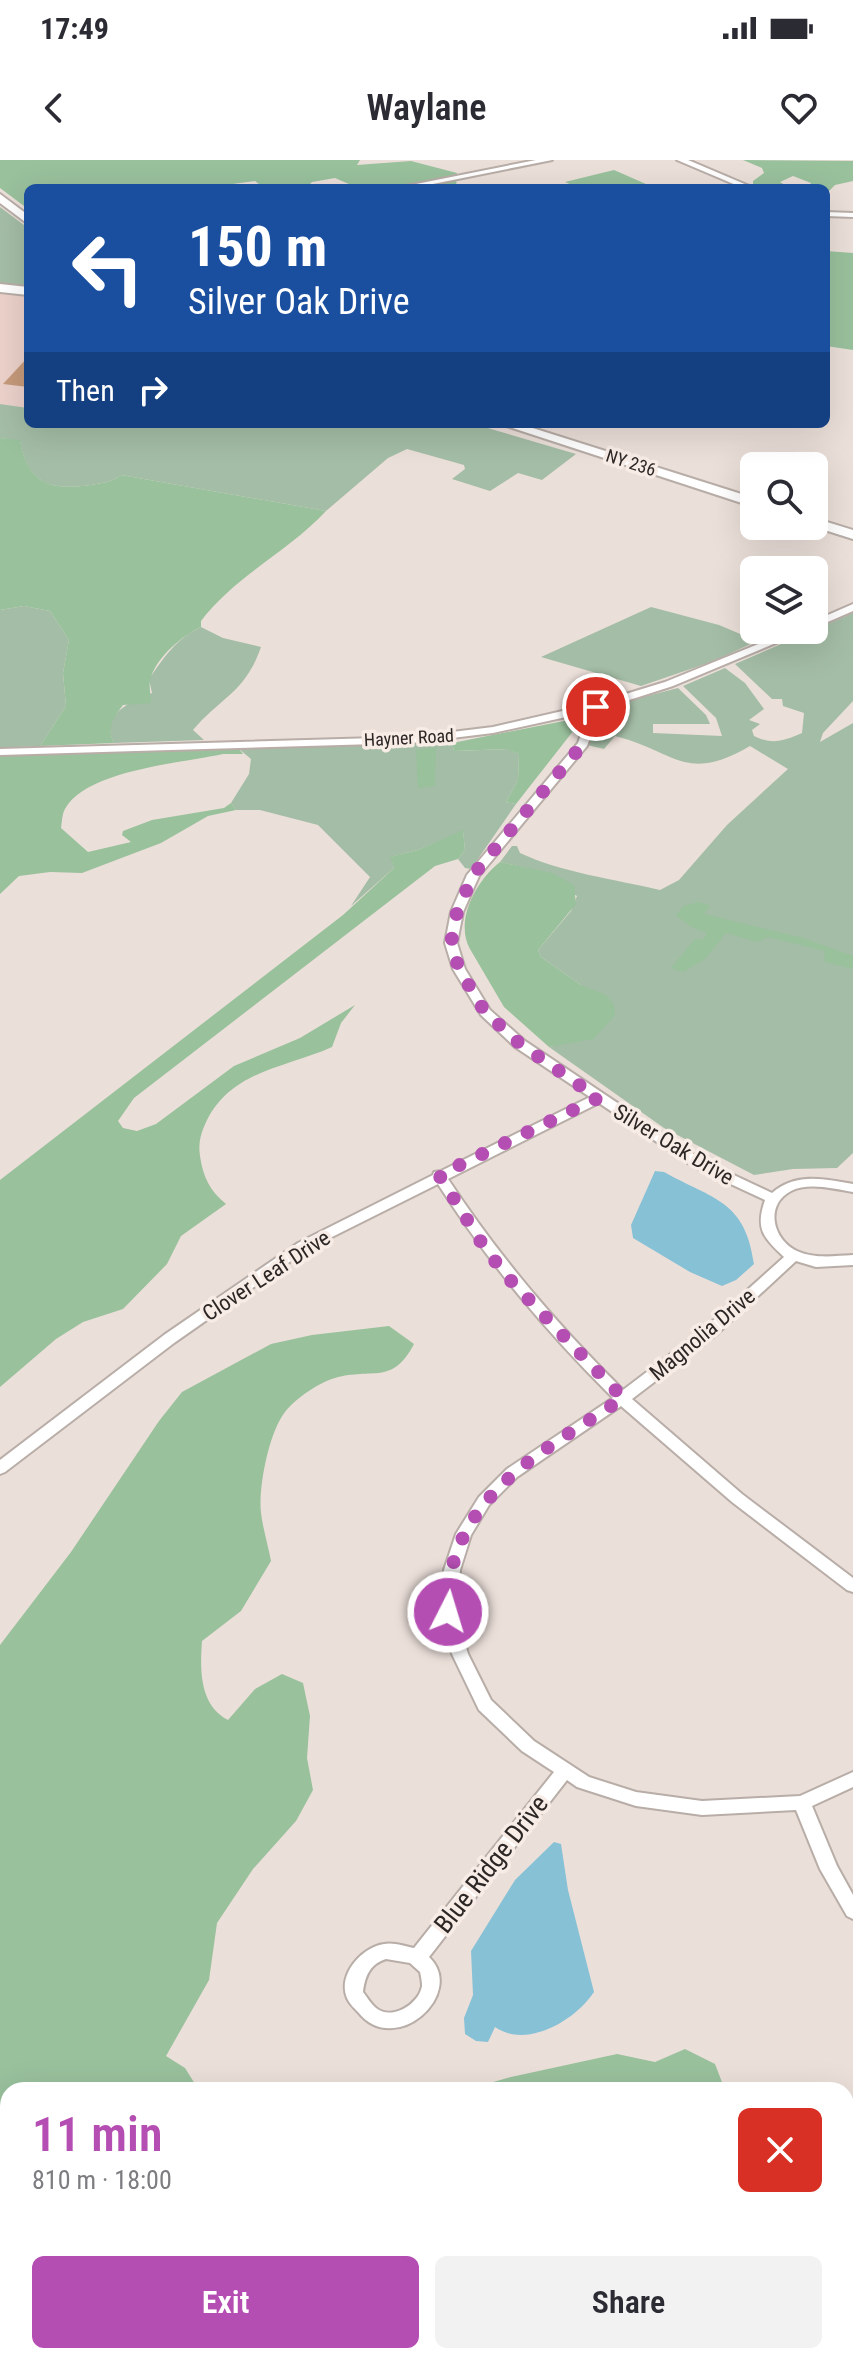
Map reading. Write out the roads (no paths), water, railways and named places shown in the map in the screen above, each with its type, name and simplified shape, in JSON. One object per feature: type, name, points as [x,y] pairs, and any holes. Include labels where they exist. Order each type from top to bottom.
[{"type":"main road","points":[[0,197],[24,218]]},
{"type":"main road","points":[[0,288],[24,291]]},
{"type":"main road","name":"NY 236","points":[[520,428],[740,499]]},
{"type":"main road","points":[[828,527],[853,535]]},
{"type":"street","points":[[421,184],[548,160]]},
{"type":"street","points":[[681,160],[740,184]]},
{"type":"street","points":[[830,214],[853,215]]},
{"type":"street","points":[[828,619],[853,607]]},
{"type":"street","name":"Hayner Road","points":[[0,752],[411,740],[493,730],[596,707],[713,667],[768,644]]},
{"type":"street","name":"Silver Oak Drive","points":[[596,707],[583,744],[473,875],[457,912],[451,943],[459,969],[485,1012],[520,1044],[699,1164],[772,1198]]},
{"type":"street","name":"Clover Leaf Drive","points":[[0,1468],[169,1339],[303,1246],[439,1175],[598,1098]]},
{"type":"street","points":[[439,1175],[486,1250],[512,1282],[623,1398],[722,1484],[853,1586]]},
{"type":"street","points":[[853,1188],[826,1182],[799,1183],[772,1198],[763,1220],[766,1232],[775,1243],[794,1255],[821,1263],[853,1260]]},
{"type":"street","name":"Magnolia Drive","points":[[794,1255],[711,1331],[623,1398],[512,1473],[484,1501],[464,1534],[452,1570],[448,1612],[460,1654],[485,1705],[528,1746],[583,1782],[636,1799],[702,1808],[802,1803],[853,1779]]},
{"type":"street","name":"Blue Ridge Drive","points":[[417,1958],[565,1770]]},
{"type":"street","points":[[802,1803],[829,1869],[853,1911]]},
{"type":"street","points":[[386,1951],[399,1951],[417,1958],[428,1970],[431,1981],[431,1992],[418,2011],[393,2020],[368,2013],[359,2004],[353,1982],[364,1962],[386,1951]]},
{"type":"water","points":[[655,1171],[664,1172],[712,1197],[735,1214],[750,1243],[754,1264],[736,1280],[722,1286],[690,1272],[633,1238],[631,1225]]},
{"type":"water","points":[[554,1842],[561,1844],[568,1890],[594,1992],[575,2013],[549,2029],[521,2035],[495,2027],[488,2042],[476,2041],[465,2034],[464,2018],[473,1995],[471,1951],[515,1880]]}]
